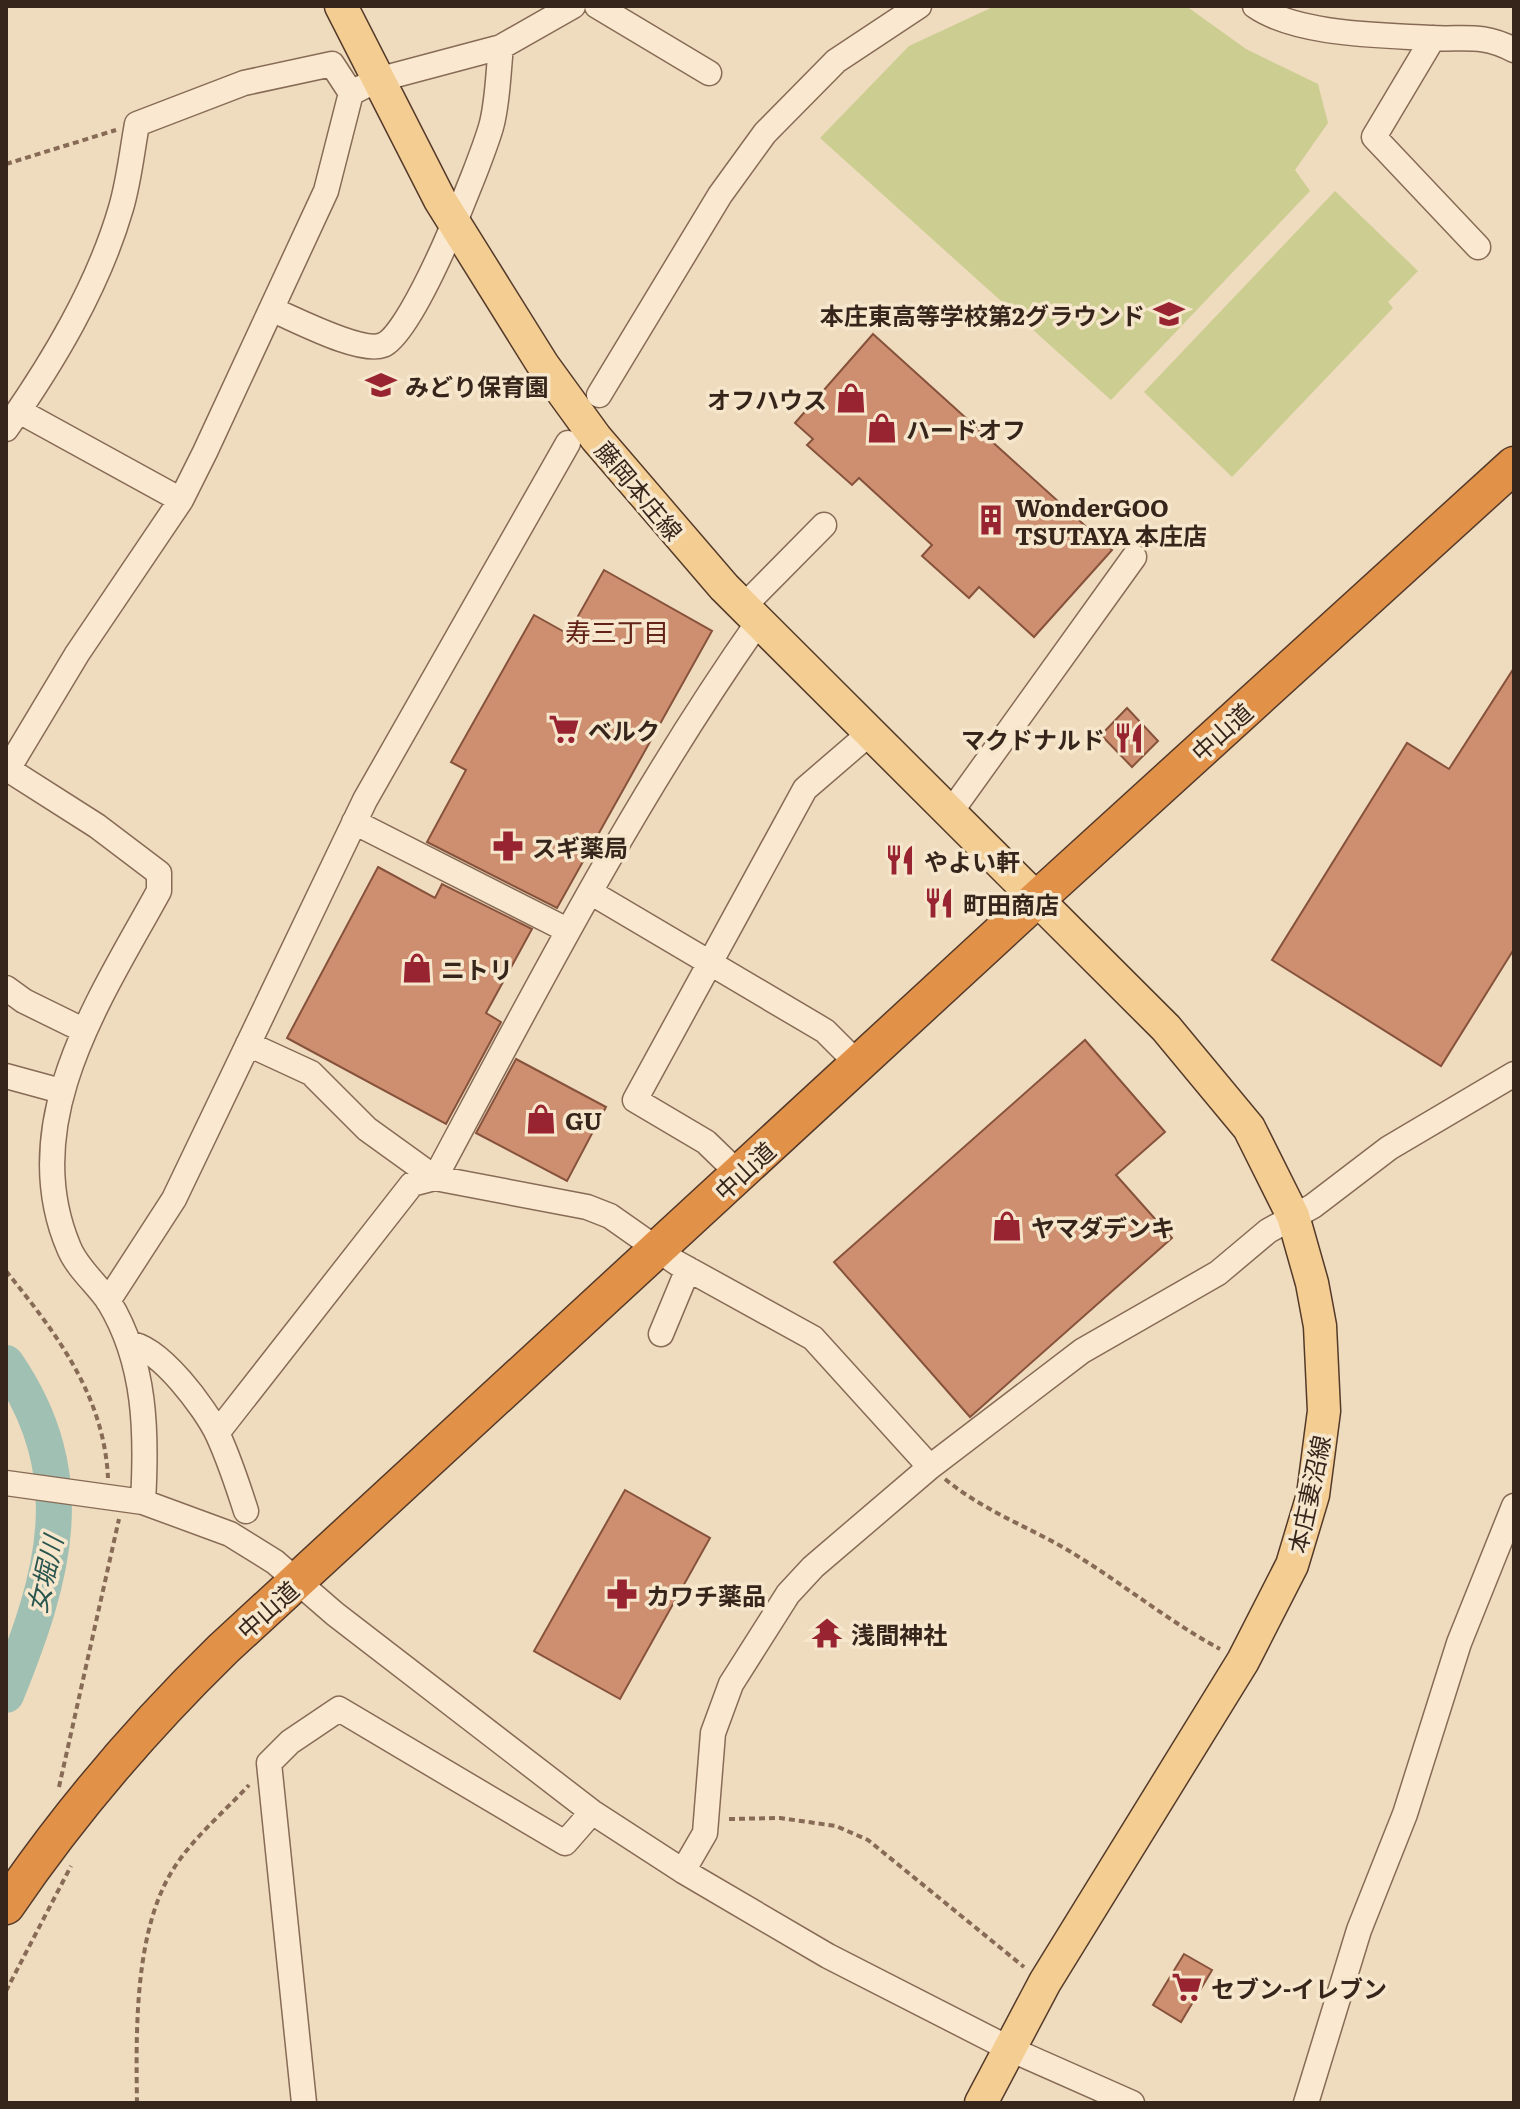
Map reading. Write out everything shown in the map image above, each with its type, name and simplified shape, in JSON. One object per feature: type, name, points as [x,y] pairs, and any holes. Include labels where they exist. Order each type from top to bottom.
[{"type":"highway","name":"中山道","points":[[6,1906],[56,1833],[176,1695],[1037,899],[1514,465]]},
{"type":"main road","name":"藤岡本庄線","points":[[341,6],[364,86],[455,223],[543,365],[596,438],[751,614],[1037,899]]},
{"type":"main road","name":"本庄妻沼線","points":[[981,2103],[1045,1982],[1243,1661],[1292,1565],[1320,1457],[1324,1411],[1320,1326],[1312,1283],[1293,1216],[1249,1128],[1166,1028],[1037,899]]},
{"type":"street","points":[[364,86],[501,47],[573,6]]},
{"type":"street","points":[[597,6],[709,73]]},
{"type":"street","points":[[599,395],[720,195],[765,133],[836,61],[919,6]]},
{"type":"street","points":[[1255,6],[1305,26],[1433,38],[1490,38],[1514,50]]},
{"type":"street","points":[[1433,38],[1374,137],[1478,247]]},
{"type":"street","points":[[273,310],[367,348],[383,345],[400,333],[455,223],[492,125],[501,47]]},
{"type":"street","points":[[181,500],[12,420],[78,311],[104,252],[121,207],[137,124],[244,83],[332,64],[364,86]]},
{"type":"street","points":[[125,1499],[142,1394],[130,1344],[108,1301],[70,1251],[59,1219],[53,1185],[52,1148],[61,1091],[83,1030],[159,891],[159,873],[97,826],[7,768],[77,654],[181,500],[273,310],[326,191],[364,86]]},
{"type":"street","points":[[108,1301],[174,1199],[354,822],[568,443]]},
{"type":"street","points":[[217,1433],[412,1184],[435,1178],[567,930],[751,614],[824,525]]},
{"type":"street","points":[[950,813],[1134,557]]},
{"type":"street","points":[[739,1174],[706,1142],[635,1100],[805,789],[870,733]]},
{"type":"street","points":[[354,822],[567,930]]},
{"type":"street","points":[[590,892],[825,1031],[858,1064]]},
{"type":"street","points":[[6,988],[24,1001],[83,1030]]},
{"type":"street","points":[[248,1044],[311,1073],[367,1129],[435,1178],[587,1207],[610,1216],[688,1269],[813,1338],[930,1467]]},
{"type":"street","points":[[683,1871],[705,1833],[713,1733],[731,1684],[788,1594],[813,1567],[930,1467],[1082,1351],[1233,1263],[1268,1231],[1313,1206],[1399,1141],[1514,1074]]},
{"type":"street","points":[[6,1076],[61,1091]]},
{"type":"street","points":[[661,1334],[688,1269]]},
{"type":"street","points":[[130,1344],[154,1352],[217,1433],[246,1511]]},
{"type":"street","points":[[6,1483],[125,1499],[230,1534],[275,1562],[592,1812],[683,1871],[828,1956],[1010,2049],[1132,2103]]},
{"type":"street","points":[[1306,2103],[1359,1930],[1405,1814],[1459,1643],[1514,1506]]},
{"type":"street","points":[[304,2103],[269,1763],[290,1742],[339,1709],[565,1843],[592,1812]]},
{"type":"path","points":[[6,164],[137,124]]},
{"type":"path","points":[[6,1271],[58,1335],[88,1393],[107,1456],[125,1499],[60,1770],[56,1833],[71,1845],[70,1871],[6,1991]]},
{"type":"path","points":[[930,1467],[998,1515],[1076,1555],[1175,1625],[1243,1661]]},
{"type":"path","points":[[137,2103],[135,2019],[141,1973],[162,1895],[174,1868],[269,1763]]},
{"type":"path","points":[[705,1819],[794,1820],[836,1826],[868,1840],[1045,1982]]},
{"type":"green space","points":[[995,6],[1186,6],[1246,49],[1318,84],[1328,123],[1295,170],[1310,191],[1111,400],[820,138],[909,46]]},
{"type":"green space","points":[[1335,191],[1418,271],[1388,302],[1393,308],[1232,477],[1144,392]]},
{"type":"building","name":"WonderGOO TSUTAYA 本庄店","points":[[873,334],[1112,550],[1034,637],[979,587],[969,598],[922,556],[932,545],[859,478],[852,485],[807,445],[813,439],[795,423]]},
{"type":"building","points":[[604,570],[712,631],[557,908],[427,842],[466,770],[451,762],[534,615],[568,634]]},
{"type":"building","points":[[1514,668],[1514,949],[1441,1066],[1272,960],[1407,743],[1449,769]]},
{"type":"building","name":"マクドナルド","points":[[1127,708],[1158,741],[1132,767],[1101,735]]},
{"type":"building","name":"ニトリ","points":[[378,867],[435,898],[442,884],[532,929],[486,1013],[501,1022],[446,1124],[287,1038]]},
{"type":"building","points":[[1085,1040],[1165,1132],[1116,1175],[1172,1238],[970,1417],[834,1262]]},
{"type":"building","name":"GU","points":[[516,1059],[606,1107],[567,1181],[476,1133]]},
{"type":"building","name":"カワチ薬品","points":[[625,1490],[710,1538],[620,1699],[534,1651]]},
{"type":"building","points":[[1184,1954],[1212,1970],[1181,2022],[1153,2005]]},
{"type":"waterway","name":"女堀川","points":[[6,1363],[30,1405],[46,1446],[53,1487],[53,1527],[48,1568],[37,1609],[6,1695]]},
{"type":"place","name":"本庄東高等学校第2グラウンド","points":[[1169,314]]},
{"type":"place","name":"みどり保育園","points":[[381,385]]},
{"type":"place","name":"オフハウス","points":[[851,398]]},
{"type":"place","name":"ハードオフ","points":[[882,428]]},
{"type":"place","name":"WonderGOO TSUTAYA 本庄店","points":[[991,520]]},
{"type":"place","name":"ベルク","points":[[564,729]]},
{"type":"place","name":"マクドナルド","points":[[1129,738]]},
{"type":"place","name":"スギ薬局","points":[[508,846]]},
{"type":"place","name":"やよい軒","points":[[900,860]]},
{"type":"place","name":"町田商店","points":[[939,903]]},
{"type":"place","name":"ニトリ","points":[[417,968]]},
{"type":"place","name":"GU","points":[[541,1119]]},
{"type":"place","name":"ヤマダデンキ","points":[[1007,1226]]},
{"type":"place","name":"カワチ薬品","points":[[622,1594]]},
{"type":"place","name":"浅間神社","points":[[827,1633]]},
{"type":"place","name":"セブン-イレブン","points":[[1187,1987]]},
{"type":"district","name":"寿三丁目","points":[[617,630]]}]
